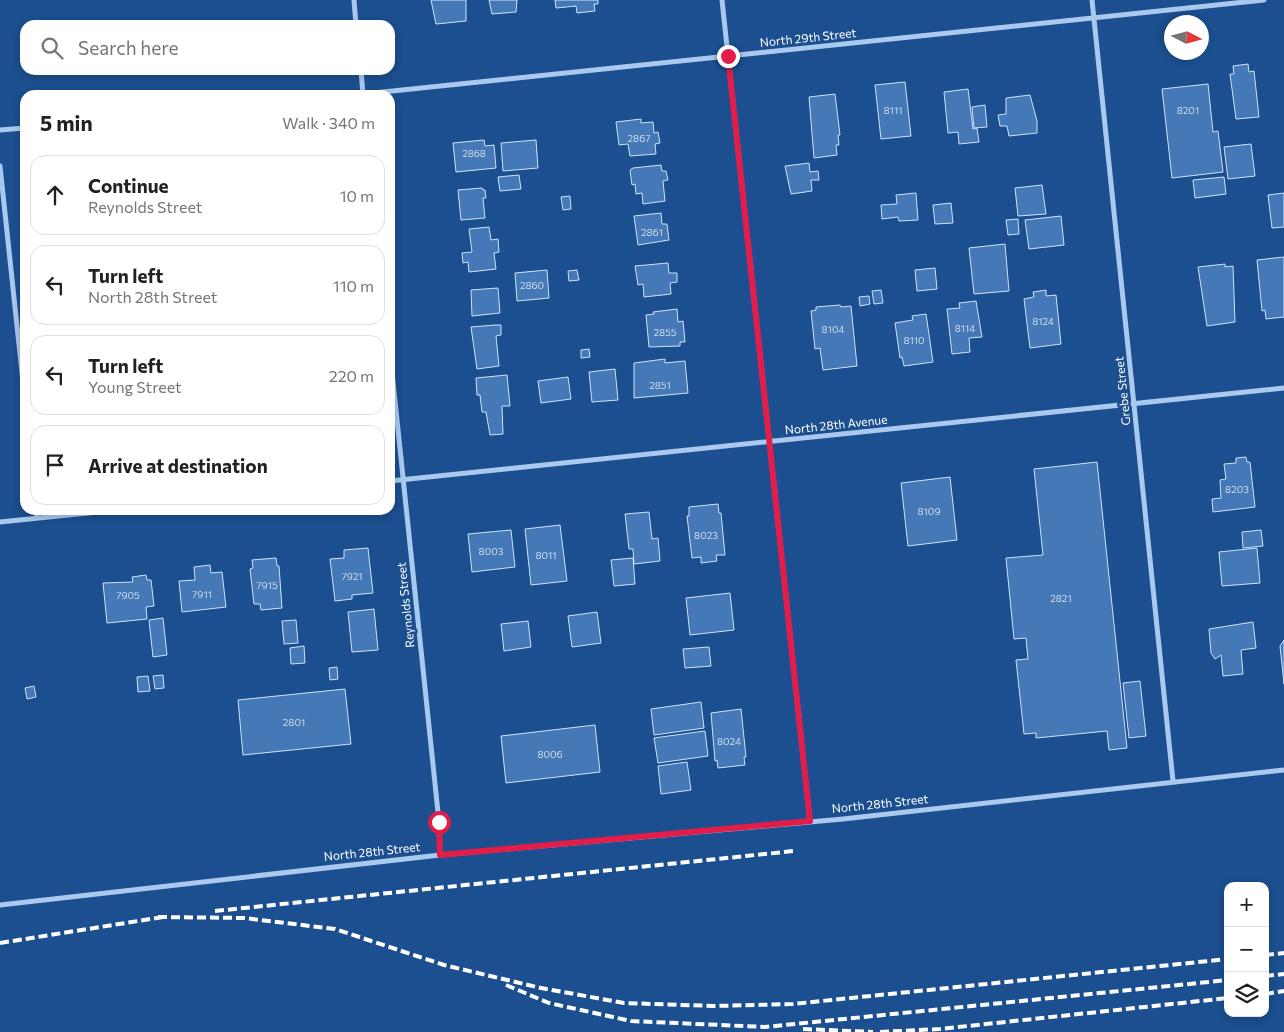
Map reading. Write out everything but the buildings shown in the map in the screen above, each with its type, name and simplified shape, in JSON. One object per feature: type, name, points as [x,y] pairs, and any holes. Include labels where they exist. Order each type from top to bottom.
[{"type":"street","points":[[354,0],[356,20]]},
{"type":"street","points":[[722,0],[810,821]]},
{"type":"street","name":"Grebe Street","points":[[1092,0],[1174,781]]},
{"type":"street","name":"North 29th Street","points":[[395,92],[1264,0]]},
{"type":"street","points":[[361,75],[363,90]]},
{"type":"street","points":[[0,130],[20,128]]},
{"type":"street","points":[[0,166],[20,354]]},
{"type":"street","name":"North 28th Avenue","points":[[395,481],[1284,388]]},
{"type":"street","name":"Reynolds Street","points":[[395,402],[439,822],[440,855]]},
{"type":"street","points":[[0,522],[68,515]]},
{"type":"street","name":"North 28th Street","points":[[0,905],[440,855],[810,821],[1284,770]]},
{"type":"railway","points":[[215,911],[794,851]]},
{"type":"railway","points":[[158,917],[244,918],[335,929],[444,965],[541,988],[624,1003],[714,1006],[793,1004],[1224,959]]},
{"type":"railway","points":[[0,943],[163,917]]},
{"type":"railway","points":[[1269,955],[1284,953]]},
{"type":"railway","points":[[1269,976],[1284,974]]},
{"type":"railway","points":[[506,985],[549,1003],[631,1021],[765,1027],[1224,980]]},
{"type":"railway","points":[[1269,993],[1284,991]]},
{"type":"railway","points":[[880,1032],[940,1029],[1224,998]]},
{"type":"railway","points":[[803,1029],[873,1032]]},
{"type":"route","points":[[439,822],[440,855],[810,821],[728,56]]}]
